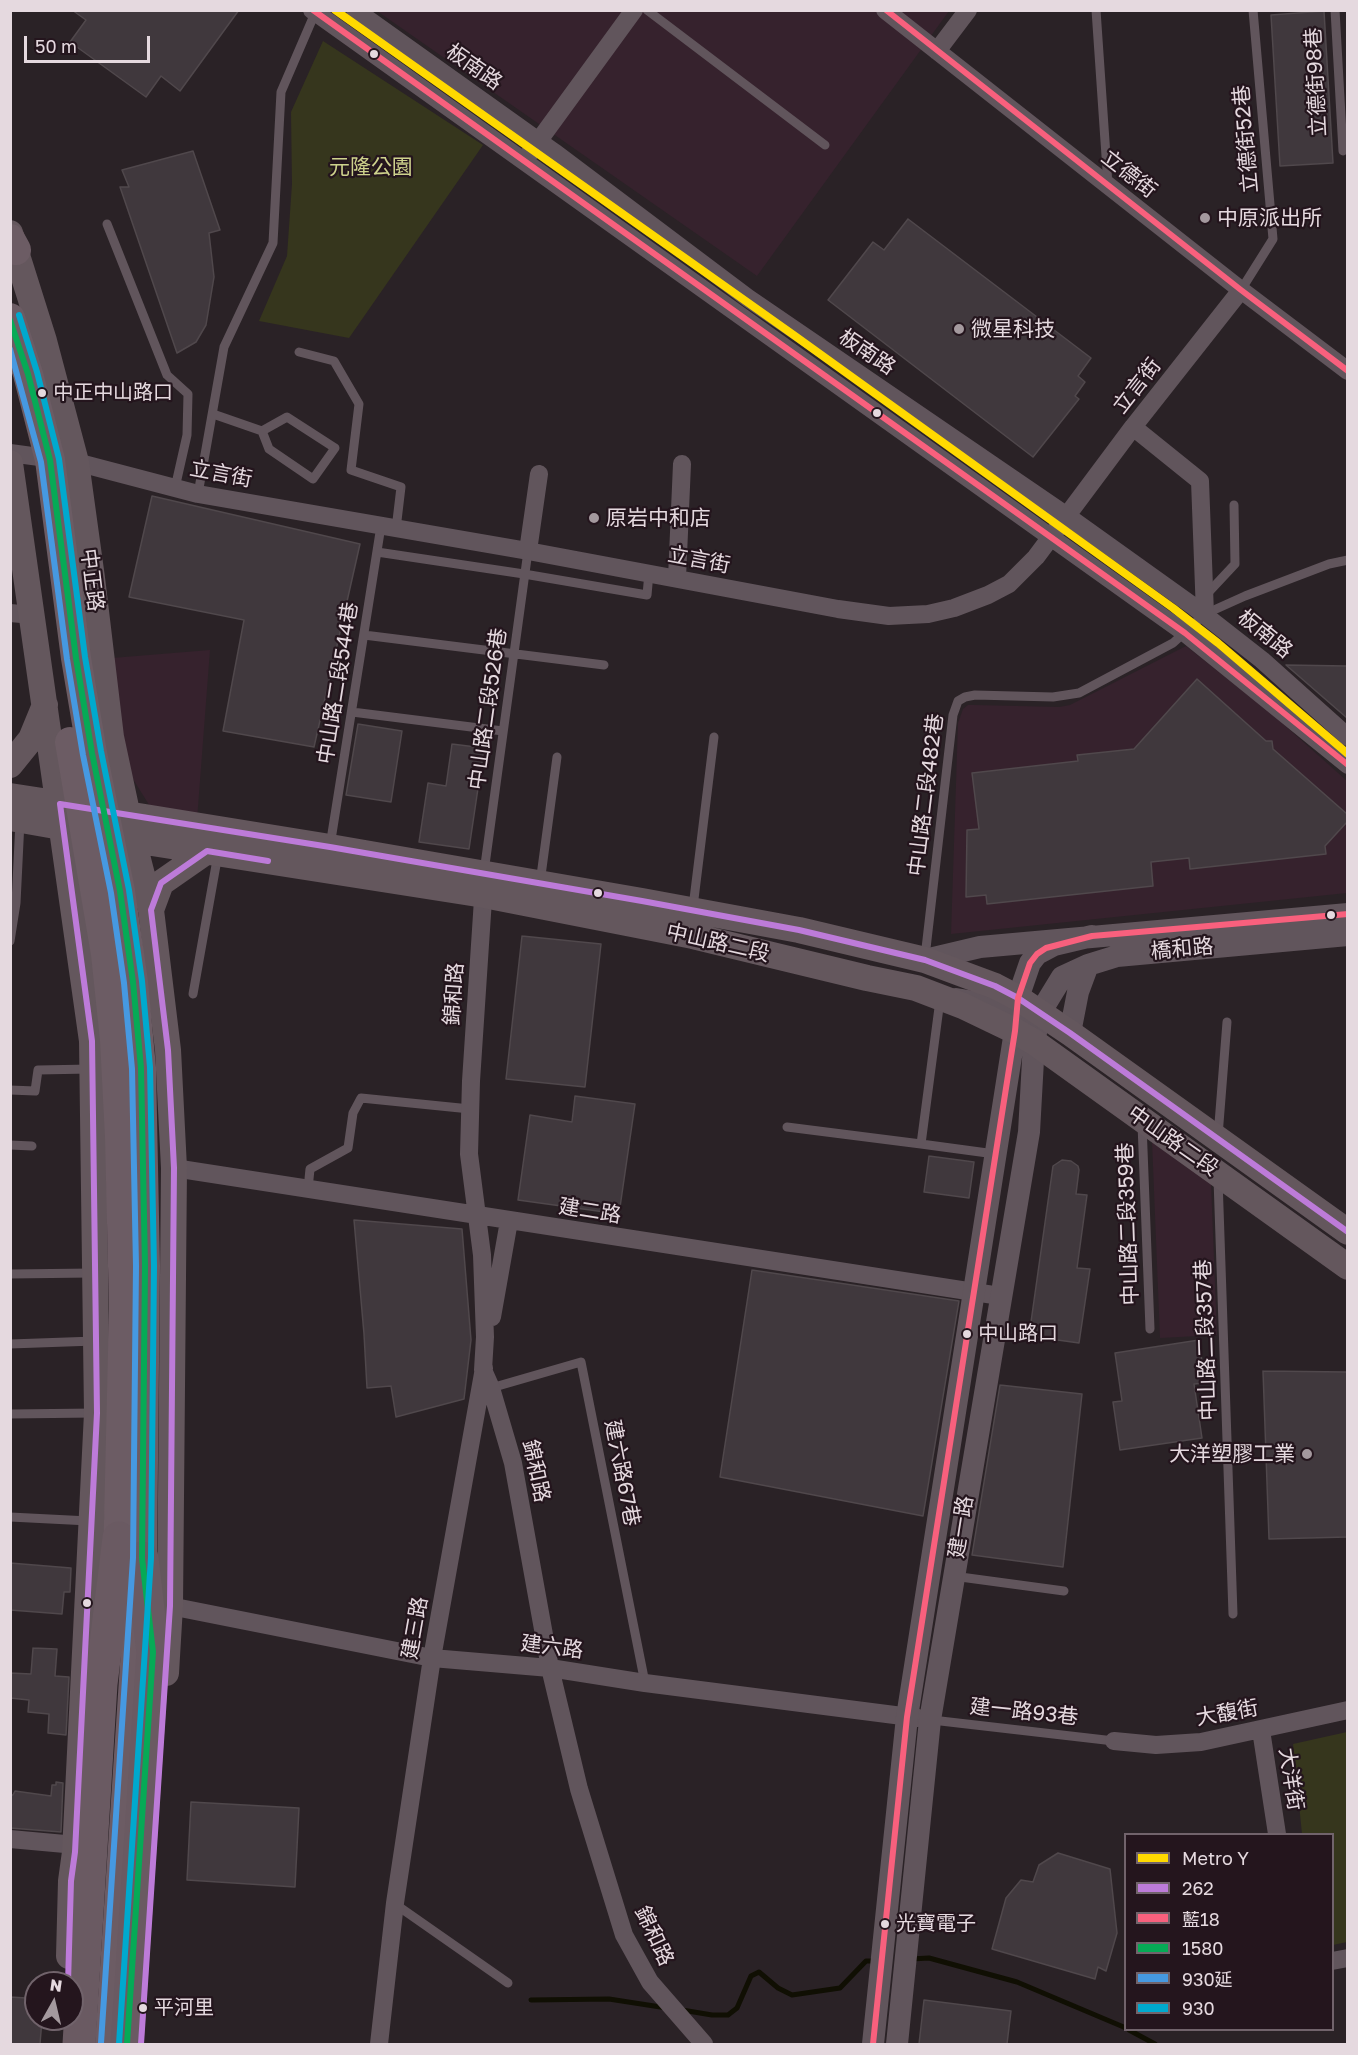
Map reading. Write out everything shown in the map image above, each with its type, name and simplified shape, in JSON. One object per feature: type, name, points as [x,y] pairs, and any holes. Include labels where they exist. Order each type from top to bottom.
[{"type":"highway","points":[[10,318],[28,374],[50,460],[78,668],[92,753],[120,891],[134,982],[141,1068],[145,1266],[110,2044]]},
{"type":"highway","points":[[10,366],[35,467],[57,660],[106,954],[116,1040],[131,1548],[97,2044]]},
{"type":"highway","points":[[79,2044],[101,1684],[131,1548]]},
{"type":"highway","points":[[127,2044],[153,1652],[131,1548]]},
{"type":"main road","name":"中正路","points":[[12,241],[44,341],[76,462],[111,737],[151,910],[168,1050],[174,1168],[170,1606],[141,2044]]},
{"type":"main road","points":[[10,463],[22,614],[45,705],[92,1041],[97,1413],[75,1845],[71,1881],[68,1971]]},
{"type":"main road","points":[[10,765],[31,739],[45,705]]},
{"type":"main road","points":[[95,821],[111,737]]},
{"type":"main road","points":[[50,739],[95,821],[118,953],[127,1042],[136,1270],[135,1388],[117,1849],[105,2044]]},
{"type":"main road","name":"中山路二段","points":[[10,796],[61,816]]},
{"type":"main road","name":"中山路二段","points":[[95,821],[128,815],[330,847],[916,988],[1026,1027],[1070,1033],[1347,1232]]},
{"type":"main road","name":"中山路二段","points":[[15,818],[61,816],[95,821],[133,840],[213,852],[484,884],[540,883],[799,930],[925,960],[995,986],[1026,1027],[1068,1066],[1347,1267]]},
{"type":"main road","points":[[151,910],[161,883],[213,852]]},
{"type":"street","name":"板南路","points":[[355,10],[538,141],[748,298],[1067,516],[1204,606],[1347,737]]},
{"type":"street","points":[[524,161],[634,10]]},
{"type":"street","name":"立德街","points":[[885,10],[1347,371]]},
{"type":"street","points":[[937,51],[968,10]]},
{"type":"street","name":"板南路","points":[[318,15],[1185,633],[1347,765]]},
{"type":"street","name":"立言街","points":[[10,453],[76,462],[198,494],[528,551],[859,612],[889,616],[928,614],[974,602],[1009,584],[1051,537],[1132,427],[1241,290]]},
{"type":"street","points":[[1132,427],[1200,481],[1204,606]]},
{"type":"street","points":[[677,578],[682,464]]},
{"type":"street","points":[[528,551],[539,474]]},
{"type":"street","name":"錦和路","points":[[484,884],[470,1109],[470,1154],[478,1215],[484,1296],[483,1370],[491,1388],[513,1463],[550,1668],[579,1789],[624,1935],[650,1982],[704,2044]]},
{"type":"street","name":"橋和路","points":[[925,960],[980,947],[1347,914]]},
{"type":"street","name":"橋和路","points":[[1026,1027],[1062,977],[1088,965],[1117,956],[1347,935]]},
{"type":"street","name":"橋和路","points":[[1026,1027],[1030,963],[1037,954],[1054,945],[1092,936]]},
{"type":"street","points":[[1070,1033],[1078,992],[1088,965]]},
{"type":"street","name":"建一路","points":[[873,2044],[907,1717],[995,1154],[1026,1027]]},
{"type":"street","name":"建一路","points":[[897,2044],[930,1720],[1029,1131],[1026,1027]]},
{"type":"street","name":"建二路","points":[[174,1168],[1000,1296]]},
{"type":"street","name":"建三路","points":[[379,2044],[394,1903],[432,1658],[509,1221]]},
{"type":"street","name":"建六路","points":[[170,1606],[432,1658],[550,1668],[645,1683],[930,1720]]},
{"type":"street","name":"大馥街","points":[[1114,1741],[1156,1745],[1201,1742],[1347,1710]]},
{"type":"street","name":"大洋街","points":[[1261,1730],[1277,1833]]},
{"type":"street","points":[[10,1839],[155,1853]]},
{"type":"lane","points":[[647,10],[825,145]]},
{"type":"lane","points":[[1096,10],[1109,187]]},
{"type":"lane","name":"立德街52巷","points":[[1241,290],[1273,239],[1253,10]]},
{"type":"lane","name":"立德街98巷","points":[[1335,10],[1343,151]]},
{"type":"lane","points":[[198,494],[224,347],[273,243],[281,92],[318,15]]},
{"type":"lane","points":[[107,224],[167,375],[188,394],[187,435],[175,488]]},
{"type":"lane","name":"中山路二段544巷","points":[[299,352],[334,361],[359,404],[351,470],[401,487],[389,527],[377,552],[330,847]]},
{"type":"lane","points":[[213,414],[262,431],[287,417],[335,448],[313,479],[269,449],[262,431]]},
{"type":"lane","points":[[1204,606],[1235,564],[1234,505]]},
{"type":"lane","name":"中山路二段526巷","points":[[484,884],[528,551]]},
{"type":"lane","points":[[377,552],[647,595],[649,573]]},
{"type":"lane","name":"中山路二段482巷","points":[[925,960],[952,715],[958,701],[975,695],[1053,697],[1079,693],[1173,643],[1185,633],[1204,606],[1245,596],[1329,564],[1347,560]]},
{"type":"lane","points":[[364,635],[604,665]]},
{"type":"lane","points":[[352,712],[503,731]]},
{"type":"lane","points":[[693,910],[714,737]]},
{"type":"lane","points":[[540,883],[557,757]]},
{"type":"lane","points":[[10,941],[15,818]]},
{"type":"lane","points":[[193,994],[213,852]]},
{"type":"lane","points":[[921,1144],[941,998]]},
{"type":"lane","points":[[1218,1139],[1227,1022]]},
{"type":"lane","points":[[10,1090],[35,1090],[38,1070],[92,1069]]},
{"type":"lane","points":[[308,1189],[310,1169],[348,1148],[353,1113],[361,1098],[470,1109]]},
{"type":"lane","name":"中山路二段359巷","points":[[1141,1119],[1150,1329]]},
{"type":"lane","points":[[787,1127],[995,1154]]},
{"type":"lane","points":[[10,1145],[32,1146]]},
{"type":"lane","name":"中山路二段357巷","points":[[1218,1173],[1233,1614]]},
{"type":"lane","points":[[10,1274],[95,1273]]},
{"type":"lane","points":[[10,1344],[96,1341]]},
{"type":"lane","name":"建六路67巷","points":[[491,1388],[581,1362],[645,1683]]},
{"type":"lane","points":[[10,1414],[97,1413]]},
{"type":"lane","points":[[10,1517],[92,1521]]},
{"type":"lane","points":[[953,1576],[1064,1591]]},
{"type":"lane","name":"建一路93巷","points":[[930,1720],[1114,1741]]},
{"type":"lane","points":[[394,1903],[508,1983]]},
{"type":"shaded area","points":[[377,11],[949,11],[757,276]]},
{"type":"shaded area","points":[[1186,646],[1272,714],[1347,781],[1347,893],[951,934],[958,723],[963,709],[968,705],[1059,707],[1070,705]]},
{"type":"shaded area","points":[[210,650],[197,820],[151,808],[123,763],[112,658]]},
{"type":"shaded area","points":[[1152,1141],[1211,1183],[1217,1335],[1160,1338]]},
{"type":"green space","name":"元隆公園","points":[[323,41],[483,145],[349,338],[259,321],[287,256],[292,184],[291,112]]},
{"type":"green space","points":[[1347,1732],[1347,1942],[1334,1945],[1334,1833],[1302,1833],[1293,1744]]},
{"type":"building","points":[[72,10],[239,10],[180,91],[161,76],[146,97],[70,42],[86,20]]},
{"type":"building","points":[[332,10],[344,10],[348,19],[388,48],[387,50]]},
{"type":"building","points":[[1324,11],[1333,163],[1280,166],[1271,15]]},
{"type":"building","points":[[193,151],[220,230],[209,233],[214,277],[206,325],[196,342],[177,353],[120,187],[129,187],[122,170]]},
{"type":"building","name":"微星科技","points":[[908,219],[1091,358],[1078,376],[1085,382],[1075,396],[1079,399],[1033,457],[828,300],[873,242],[884,250]]},
{"type":"building","points":[[152,496],[360,544],[314,747],[223,731],[244,620],[129,597]]},
{"type":"building","points":[[1286,665],[1347,666],[1347,718]]},
{"type":"building","points":[[1197,679],[1266,741],[1272,741],[1273,749],[1347,814],[1347,822],[1325,846],[1326,854],[1190,869],[1189,858],[1151,862],[1153,886],[987,904],[986,895],[966,897],[967,830],[979,829],[972,773],[1078,761],[1077,755],[1134,749]]},
{"type":"building","points":[[358,724],[402,731],[391,802],[346,795]]},
{"type":"building","points":[[452,744],[484,748],[469,849],[419,842],[428,783],[446,786]]},
{"type":"building","points":[[522,936],[601,944],[585,1087],[506,1079]]},
{"type":"building","points":[[575,1096],[635,1104],[619,1214],[518,1200],[530,1115],[572,1122]]},
{"type":"building","points":[[929,1156],[974,1162],[969,1198],[924,1192]]},
{"type":"building","points":[[1062,1160],[1071,1161],[1078,1166],[1076,1194],[1087,1195],[1077,1268],[1090,1269],[1079,1343],[1029,1336],[1053,1166]]},
{"type":"building","points":[[354,1220],[462,1229],[471,1340],[464,1399],[396,1417],[391,1386],[367,1388]]},
{"type":"building","points":[[752,1270],[959,1301],[923,1516],[720,1477]]},
{"type":"building","points":[[1199,1340],[1205,1383],[1194,1384],[1202,1438],[1120,1450],[1113,1402],[1122,1401],[1115,1353]]},
{"type":"building","name":"大洋塑膠工業","points":[[1263,1371],[1347,1372],[1347,1537],[1269,1539]]},
{"type":"building","points":[[1000,1385],[1082,1394],[1063,1567],[972,1555]]},
{"type":"building","points":[[10,1563],[71,1568],[70,1592],[64,1592],[62,1614],[10,1610]]},
{"type":"building","points":[[33,1648],[57,1649],[55,1676],[69,1677],[66,1735],[48,1733],[49,1714],[28,1712],[29,1700],[10,1698],[10,1673],[31,1674]]},
{"type":"building","points":[[56,1782],[63,1783],[61,1832],[10,1828],[10,1795],[13,1795],[15,1791],[51,1796],[52,1785],[56,1785]]},
{"type":"building","points":[[191,1802],[299,1808],[295,1887],[187,1880]]},
{"type":"building","points":[[1058,1853],[1110,1869],[1117,1933],[1106,1971],[1098,1967],[1095,1979],[992,1949],[1006,1898],[1021,1880],[1033,1882],[1039,1865]]},
{"type":"building","points":[[10,1997],[24,1998],[24,2031],[41,2031],[40,2044],[10,2044]]},
{"type":"building","points":[[924,2000],[1011,2011],[1007,2044],[919,2044]]},
{"type":"waterway","points":[[911,1959],[929,1958],[1017,1982],[1124,2027]]},
{"type":"waterway","points":[[682,2010],[728,2015],[737,2008],[751,1976],[759,1972],[778,1988],[792,1995],[840,1988],[866,1961],[877,1961]]},
{"type":"waterway","points":[[531,2000],[609,1999],[667,2008]]},
{"type":"waterway","points":[[1131,2031],[1155,2044]]},
{"type":"metro line","name":"Y","points":[[335,10],[795,336],[1173,608],[1218,643],[1348,754]]},
{"type":"transit line","name":"藍18","points":[[313,10],[1185,633],[1348,765]]},
{"type":"transit line","name":"藍18","points":[[886,10],[1241,290],[1348,371]]},
{"type":"transit line","name":"930","points":[[19,315],[37,372],[59,459],[85,657],[129,890],[142,981],[150,1067],[154,1266],[151,1558],[119,2044]]},
{"type":"transit line","name":"1580","points":[[10,320],[28,374],[50,460],[76,658],[92,753],[120,891],[133,982],[141,1068],[145,1266],[142,1558],[153,1652],[127,2044]]},
{"type":"transit line","name":"930延","points":[[10,349],[41,462],[67,659],[83,755],[111,893],[124,983],[132,1069],[136,1266],[133,1558],[101,2043]]},
{"type":"transit line","name":"262","points":[[68,1971],[71,1881],[75,1852],[97,1413],[92,1041],[60,804],[330,847],[642,901],[799,930],[925,960],[995,986],[1018,998],[1348,1232]]},
{"type":"transit line","name":"262","points":[[141,2044],[170,1606],[174,1168],[168,1050],[151,910],[161,883],[207,851],[268,861]]},
{"type":"transit line","name":"藍18","points":[[873,2044],[907,1717],[1015,1031],[1018,998],[1030,963],[1046,948],[1092,936],[1348,914]]},
{"type":"place","name":"中原派出所","points":[[1205,218]]},
{"type":"place","name":"微星科技","points":[[959,329]]},
{"type":"place","name":"中正中山路口","points":[[42,393]]},
{"type":"place","name":"原岩中和店","points":[[594,518]]},
{"type":"place","name":"中山路口","points":[[967,1334]]},
{"type":"place","name":"大洋塑膠工業","points":[[1307,1454]]},
{"type":"place","name":"光寶電子","points":[[885,1924]]},
{"type":"place","name":"平河里","points":[[143,2008]]}]
